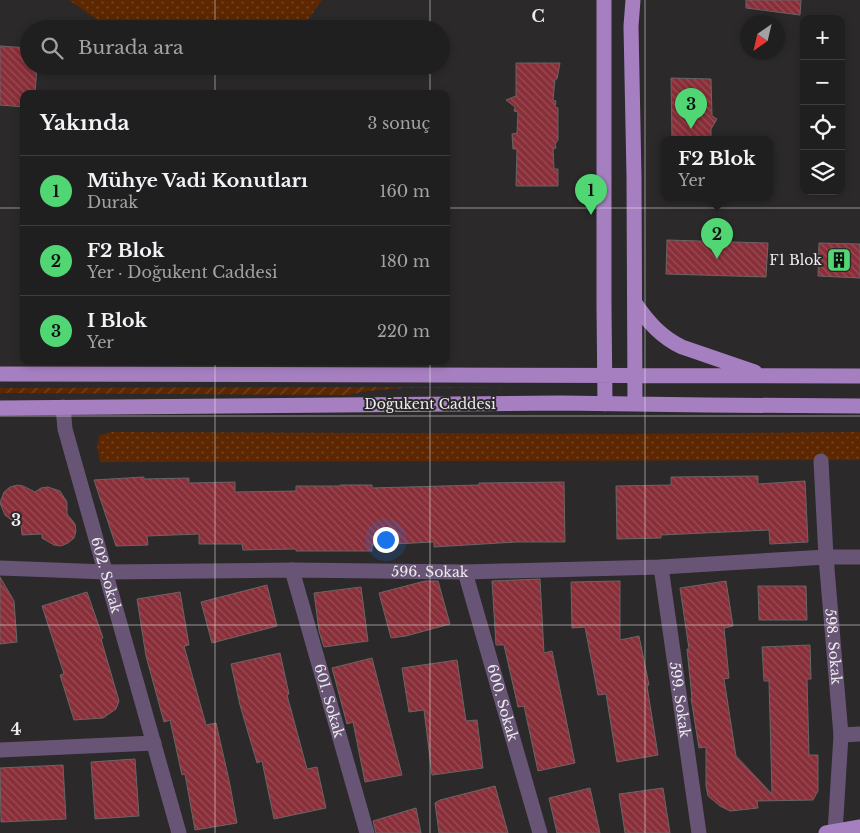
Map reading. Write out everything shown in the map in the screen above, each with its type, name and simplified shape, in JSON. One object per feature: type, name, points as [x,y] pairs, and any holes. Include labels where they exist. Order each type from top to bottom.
[{"type":"main road","points":[[604,0],[605,404]]},
{"type":"main road","points":[[633,0],[635,404]]},
{"type":"main road","points":[[635,303],[646,320],[671,342],[768,377]]},
{"type":"main road","name":"Doğukent Caddesi","points":[[0,374],[860,376]]},
{"type":"main road","name":"Doğukent Caddesi","points":[[0,408],[560,403],[860,406]]},
{"type":"main road","points":[[832,832],[860,827]]},
{"type":"street","name":"602. Sokak","points":[[63,407],[65,429],[179,833]]},
{"type":"street","name":"598. Sokak","points":[[821,461],[826,557],[841,735],[832,832]]},
{"type":"street","name":"596. Sokak","points":[[0,568],[106,572],[292,570],[465,572],[860,557]]},
{"type":"street","name":"599. Sokak","points":[[661,566],[699,833]]},
{"type":"street","name":"601. Sokak","points":[[292,570],[368,833]]},
{"type":"street","name":"600. Sokak","points":[[465,572],[540,833]]},
{"type":"street","points":[[841,735],[860,734]]},
{"type":"street","points":[[0,750],[154,743]]},
{"type":"shaded area","points":[[69,0],[322,0],[308,20],[96,19]]},
{"type":"shaded area","points":[[349,387],[554,388],[402,388],[347,395],[0,393],[0,388]]},
{"type":"shaded area","points":[[111,432],[631,434],[860,432],[860,460],[100,462],[97,445],[100,435]]},
{"type":"building","points":[[746,0],[801,0],[800,15],[746,8]]},
{"type":"building","points":[[0,46],[20,47],[20,75],[36,75],[35,90],[20,90],[20,107],[0,105]]},
{"type":"building","points":[[516,63],[560,63],[557,79],[555,79],[553,100],[556,101],[555,107],[558,108],[558,140],[555,144],[556,148],[553,149],[554,169],[558,169],[558,186],[516,186],[517,149],[513,149],[512,134],[517,133],[518,112],[514,111],[515,107],[506,100],[516,96]]},
{"type":"building","points":[[671,78],[711,79],[712,116],[717,119],[711,129],[711,136],[672,136]]},
{"type":"building","points":[[667,240],[768,243],[766,277],[666,274]]},
{"type":"building","name":"F1 Blok","points":[[819,243],[860,244],[860,278],[818,276]]},
{"type":"building","points":[[758,476],[758,484],[805,481],[808,542],[770,544],[769,530],[661,535],[661,538],[617,539],[616,486],[671,485],[671,477]]},
{"type":"building","points":[[144,477],[144,479],[189,478],[189,483],[235,482],[235,492],[296,491],[296,486],[372,485],[372,488],[479,485],[479,483],[564,482],[565,542],[516,542],[434,547],[434,542],[372,545],[372,551],[243,550],[242,544],[199,544],[199,534],[147,536],[148,545],[116,546],[94,480]]},
{"type":"building","points":[[17,485],[35,492],[41,488],[48,487],[60,491],[67,502],[67,514],[75,524],[74,538],[61,546],[54,545],[42,538],[42,534],[22,535],[21,523],[5,515],[0,503],[4,492],[10,487]]},
{"type":"building","points":[[0,577],[14,601],[17,642],[0,644]]},
{"type":"building","points":[[540,579],[544,653],[552,651],[575,763],[538,771],[524,706],[518,707],[504,645],[496,645],[492,581]]},
{"type":"building","points":[[425,581],[438,581],[450,624],[406,636],[391,638],[379,593]]},
{"type":"building","points":[[620,581],[620,640],[639,636],[649,685],[647,686],[658,755],[617,762],[606,694],[598,695],[585,627],[572,628],[571,582]]},
{"type":"building","points":[[726,581],[733,626],[724,628],[729,678],[724,679],[736,756],[772,794],[769,681],[764,681],[762,647],[810,645],[811,679],[807,679],[809,755],[818,755],[818,791],[813,800],[757,801],[758,808],[730,811],[720,806],[708,796],[706,786],[706,747],[699,748],[691,698],[687,649],[689,649],[680,588]]},
{"type":"building","points":[[267,585],[277,626],[212,643],[201,602]]},
{"type":"building","points":[[758,586],[806,586],[807,620],[759,620]]},
{"type":"building","points":[[361,587],[368,641],[324,647],[319,631],[314,593]]},
{"type":"building","points":[[87,592],[103,638],[101,639],[119,701],[116,709],[103,718],[74,720],[60,675],[64,674],[42,606]]},
{"type":"building","points":[[180,592],[189,645],[184,646],[206,725],[216,723],[237,823],[195,830],[185,774],[182,775],[170,720],[164,722],[146,656],[137,599]]},
{"type":"building","points":[[280,653],[289,694],[287,695],[307,769],[317,767],[326,808],[274,819],[262,761],[257,763],[240,705],[231,664]]},
{"type":"building","points":[[372,658],[402,775],[365,782],[353,722],[347,724],[332,668]]},
{"type":"building","points":[[457,660],[466,721],[477,720],[483,768],[432,775],[424,710],[409,712],[402,668]]},
{"type":"building","points":[[135,759],[139,816],[95,819],[91,762]]},
{"type":"building","points":[[63,765],[66,819],[1,822],[0,768]]},
{"type":"building","points":[[495,786],[508,833],[439,833],[435,803],[440,800]]},
{"type":"building","points":[[590,788],[600,833],[557,833],[549,798]]},
{"type":"building","points":[[663,788],[670,833],[625,833],[619,794]]},
{"type":"building","points":[[416,808],[421,833],[376,833],[373,821]]},
{"type":"place","name":"I Blok","points":[[691,129]]},
{"type":"place","name":"Mühye Vadi Konutları","points":[[591,215]]},
{"type":"place","name":"F2 Blok","points":[[717,259]]},
{"type":"place","name":"F1 Blok","points":[[839,260]]}]
